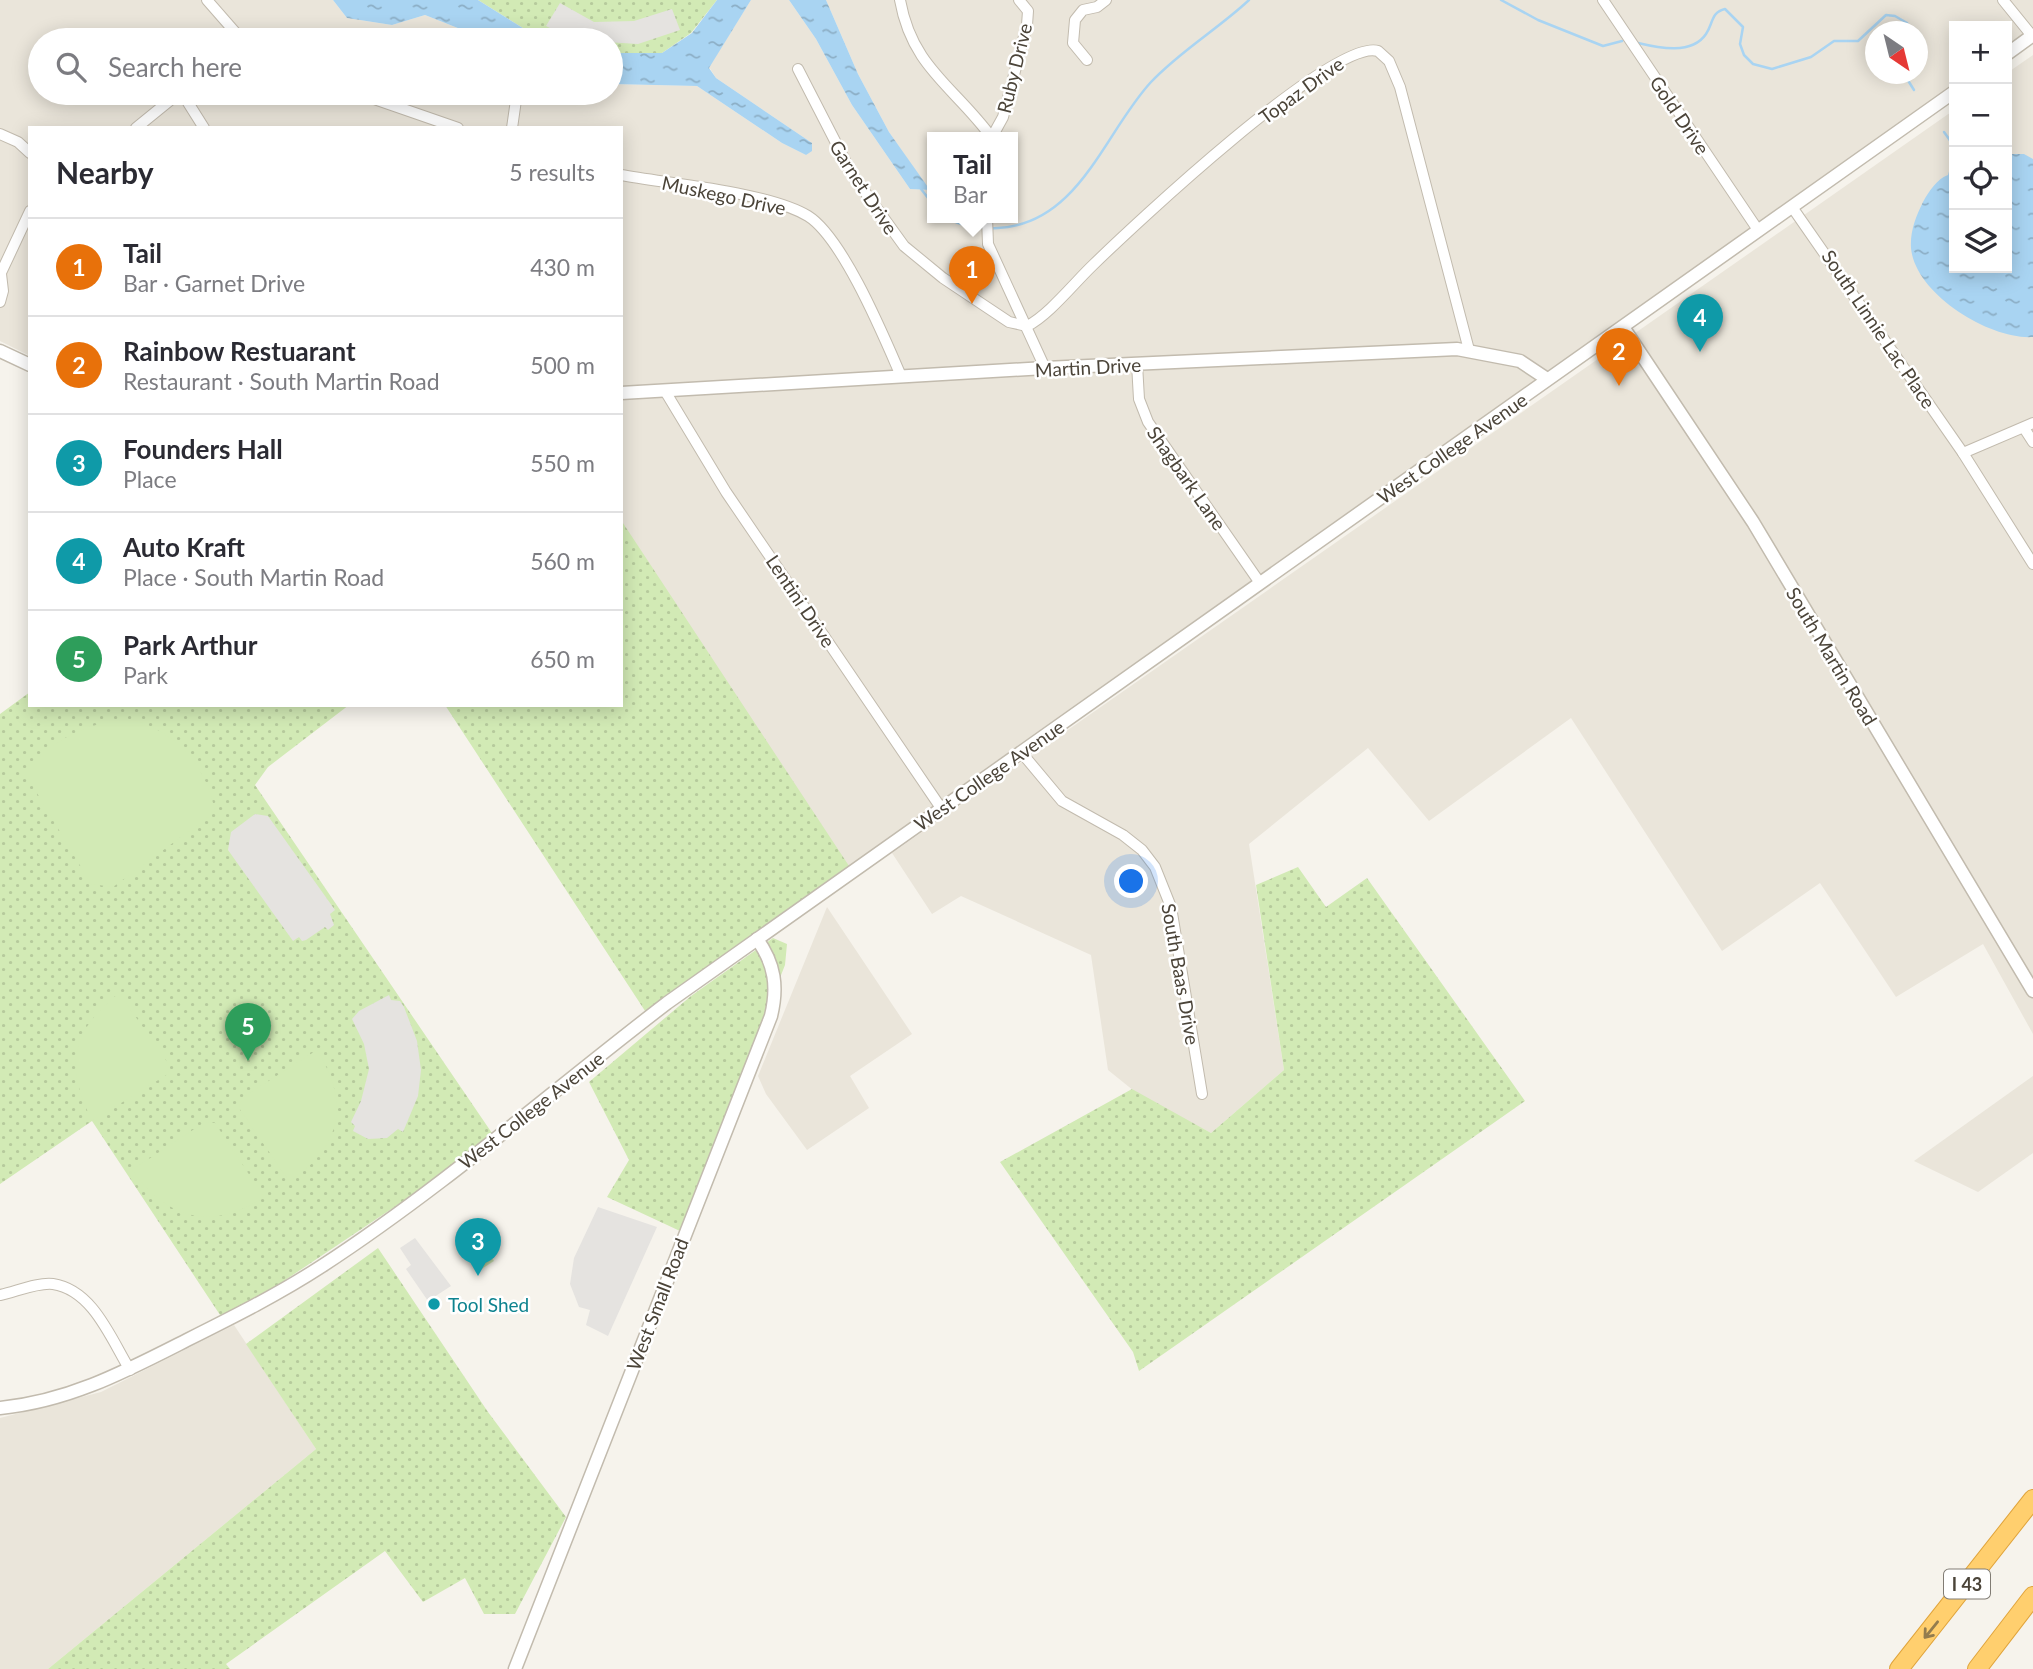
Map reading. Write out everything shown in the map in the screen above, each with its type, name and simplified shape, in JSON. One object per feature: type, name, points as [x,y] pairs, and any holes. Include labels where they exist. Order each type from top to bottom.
[{"type":"highway","name":"I 43","points":[[1899,1669],[2033,1499]]},
{"type":"highway","points":[[1977,1669],[2033,1596]]},
{"type":"street","points":[[207,0],[230,28]]},
{"type":"street","points":[[900,0],[904,22],[915,50],[988,132]]},
{"type":"street","name":"Ruby Drive","points":[[995,132],[1003,117],[1027,25],[1028,11],[1019,0]]},
{"type":"street","points":[[1087,60],[1073,43],[1075,20],[1083,10],[1097,7],[1106,0]]},
{"type":"street","name":"Gold Drive","points":[[1603,0],[1758,230]]},
{"type":"street","points":[[2003,0],[2033,36],[2012,51]]},
{"type":"street","name":"Topaz Drive","points":[[1027,326],[1158,202],[1224,147],[1322,71],[1338,61],[1371,49],[1389,61],[1400,87],[1469,350]]},
{"type":"street","name":"Garnet Drive","points":[[799,69],[852,174],[904,246],[943,278],[1009,322],[1027,326]]},
{"type":"street","name":"West College Avenue","points":[[0,1408],[75,1394],[130,1370],[281,1291],[332,1259],[496,1139],[633,1029],[757,939],[1949,96]]},
{"type":"street","points":[[139,126],[165,105]]},
{"type":"street","points":[[188,105],[203,126]]},
{"type":"street","points":[[392,105],[452,126]]},
{"type":"street","points":[[512,126],[515,105]]},
{"type":"street","points":[[0,134],[18,142],[28,151]]},
{"type":"street","name":"Muskego Drive","points":[[623,175],[781,205],[814,220],[842,257],[901,376]]},
{"type":"street","name":"South Linnie Lac Place","points":[[1792,207],[1963,453],[2033,564]]},
{"type":"street","points":[[0,302],[3,292],[0,274],[28,215]]},
{"type":"street","points":[[987,223],[988,244],[1045,368]]},
{"type":"street","name":"South Martin Road","points":[[1623,327],[1753,522],[2033,991]]},
{"type":"street","name":"Martin Drive","points":[[623,393],[1045,368],[1469,350],[1520,361],[1547,379]]},
{"type":"street","points":[[0,351],[28,364]]},
{"type":"street","name":"Shagbark Lane","points":[[1137,365],[1139,399],[1148,422],[1260,583]]},
{"type":"street","name":"Lentini Drive","points":[[665,391],[726,492],[941,808]]},
{"type":"street","points":[[1963,453],[2028,425],[2033,442]]},
{"type":"street","name":"South Baas Drive","points":[[1021,752],[1062,801],[1123,835],[1142,850],[1155,867],[1171,907],[1202,1094]]},
{"type":"street","name":"West Small Road","points":[[515,1669],[771,1016],[775,1000],[773,971],[757,939]]},
{"type":"street","points":[[0,1295],[51,1284],[77,1292],[95,1312],[130,1370]]},
{"type":"shaded area","points":[[0,0],[333,0],[347,18],[392,25],[425,15],[458,28],[28,28],[28,105],[623,105],[623,84],[697,86],[782,143],[806,155],[812,143],[716,78],[709,67],[751,0],[789,0],[816,39],[852,105],[910,189],[927,190],[927,223],[1018,223],[1018,132],[927,132],[927,187],[889,132],[858,74],[826,0],[2033,0],[2033,29],[2012,44],[2012,21],[1949,21],[1949,88],[979,773],[838,878],[623,558],[623,126],[28,126],[28,355],[0,341]]},
{"type":"shaded area","points":[[560,3],[594,22],[634,21],[672,9],[680,30],[638,44],[623,43],[623,28],[546,26]]},
{"type":"shaded area","points":[[2033,55],[2033,1034],[1983,944],[1896,997],[1820,883],[1722,951],[1571,718],[1429,821],[1368,748],[1249,844],[1284,1070],[1211,1133],[1139,1095],[1108,1070],[1091,955],[961,896],[932,914],[892,853],[1949,113],[1949,273],[2012,273],[2012,70]]},
{"type":"shaded area","points":[[255,814],[268,816],[335,910],[330,914],[334,925],[328,930],[325,927],[306,940],[302,941],[299,937],[293,941],[228,850],[231,832]]},
{"type":"shaded area","points":[[827,907],[912,1034],[850,1076],[869,1108],[807,1150],[766,1094],[758,1076]]},
{"type":"shaded area","points":[[389,995],[391,1000],[400,1001],[404,1007],[417,1041],[421,1070],[418,1096],[403,1132],[398,1129],[387,1138],[368,1139],[353,1131],[355,1126],[351,1122],[361,1101],[369,1069],[364,1044],[352,1019],[359,1011]]},
{"type":"shaded area","points":[[2033,1076],[2033,1153],[1978,1192],[1914,1161]]},
{"type":"shaded area","points":[[598,1207],[657,1227],[608,1336],[586,1325],[590,1310],[579,1307],[570,1284],[574,1258]]},
{"type":"shaded area","points":[[415,1238],[451,1286],[428,1301],[406,1269],[411,1265],[400,1248]]},
{"type":"shaded area","points":[[234,1325],[316,1449],[48,1669],[0,1669],[0,1418],[101,1392]]},
{"type":"green space","points":[[478,0],[717,0],[691,33],[662,53],[623,53],[623,28],[523,28]]},
{"type":"green space","points":[[623,523],[853,872],[649,1017],[446,707],[623,707]]},
{"type":"green space","points":[[28,693],[28,707],[346,707],[268,767],[255,785],[496,1139],[224,1321],[92,1121],[0,1184],[0,714]]},
{"type":"green space","points":[[131,719],[162,733],[187,753],[205,779],[215,812],[113,887],[91,884],[25,773],[47,750],[72,734],[99,724]]},
{"type":"green space","points":[[1298,867],[1326,907],[1367,878],[1525,1101],[1139,1371],[1133,1352],[1000,1162],[1132,1089],[1211,1133],[1284,1070],[1256,885]]},
{"type":"green space","points":[[773,938],[787,944],[785,965],[680,1231],[607,1197],[629,1160],[589,1082],[691,996]]},
{"type":"green space","points":[[119,993],[170,1066],[168,1074],[92,1121],[78,1083],[77,1051],[90,1022]]},
{"type":"green space","points":[[317,1050],[334,1088],[337,1106],[335,1123],[330,1139],[320,1154],[289,1181],[239,1108],[242,1098]]},
{"type":"green space","points":[[205,1122],[215,1123],[264,1197],[245,1208],[226,1214],[209,1217],[192,1215],[160,1200],[132,1170]]},
{"type":"green space","points":[[477,1235],[494,1261],[480,1270],[463,1245]]},
{"type":"green space","points":[[378,1248],[488,1412],[566,1517],[515,1614],[484,1614],[465,1578],[423,1602],[385,1551],[226,1664],[230,1669],[48,1669],[316,1449],[246,1344]]},
{"type":"water","points":[[333,0],[478,0],[523,28],[458,28],[425,15],[392,25],[347,18]]},
{"type":"water","points":[[717,0],[751,0],[709,68],[716,78],[812,143],[812,151],[806,155],[782,143],[697,86],[623,84],[623,53],[662,53],[692,33]]},
{"type":"water","points":[[789,0],[826,0],[858,74],[889,132],[927,186],[927,190],[910,189],[852,105],[816,39]]},
{"type":"water","points":[[2012,154],[2024,154],[2033,159],[2033,337],[1996,331],[1957,311],[1926,282],[1916,265],[1911,242],[1916,218],[1928,194],[1940,179],[1948,175],[1949,171],[1949,273],[2012,273]]},
{"type":"waterway","points":[[957,223],[972,227],[998,228],[1026,223],[1049,211],[1070,193],[1087,173],[1151,82],[1174,60],[1249,0]]},
{"type":"waterway","points":[[1501,0],[1538,20],[1603,46],[1622,41]]},
{"type":"waterway","points":[[1638,43],[1675,48],[1692,45],[1700,41],[1717,13],[1725,9],[1743,27],[1740,44],[1744,55],[1753,64],[1772,69],[1811,57],[1834,41],[1858,41],[1865,34]]},
{"type":"waterway","points":[[1880,21],[1886,15],[1904,21]]},
{"type":"waterway","points":[[1910,84],[1914,90]]},
{"type":"waterway","points":[[1944,132],[1949,139]]},
{"type":"waterway","points":[[921,189],[927,197]]},
{"type":"place","name":"Tail","points":[[972,304]]},
{"type":"place","name":"Auto Kraft","points":[[1700,352]]},
{"type":"place","name":"Rainbow Restuarant","points":[[1619,386]]},
{"type":"place","name":"Park Arthur","points":[[248,1061]]},
{"type":"place","name":"Founders Hall","points":[[478,1276]]},
{"type":"place","name":"Tool Shed","points":[[434,1304]]}]
